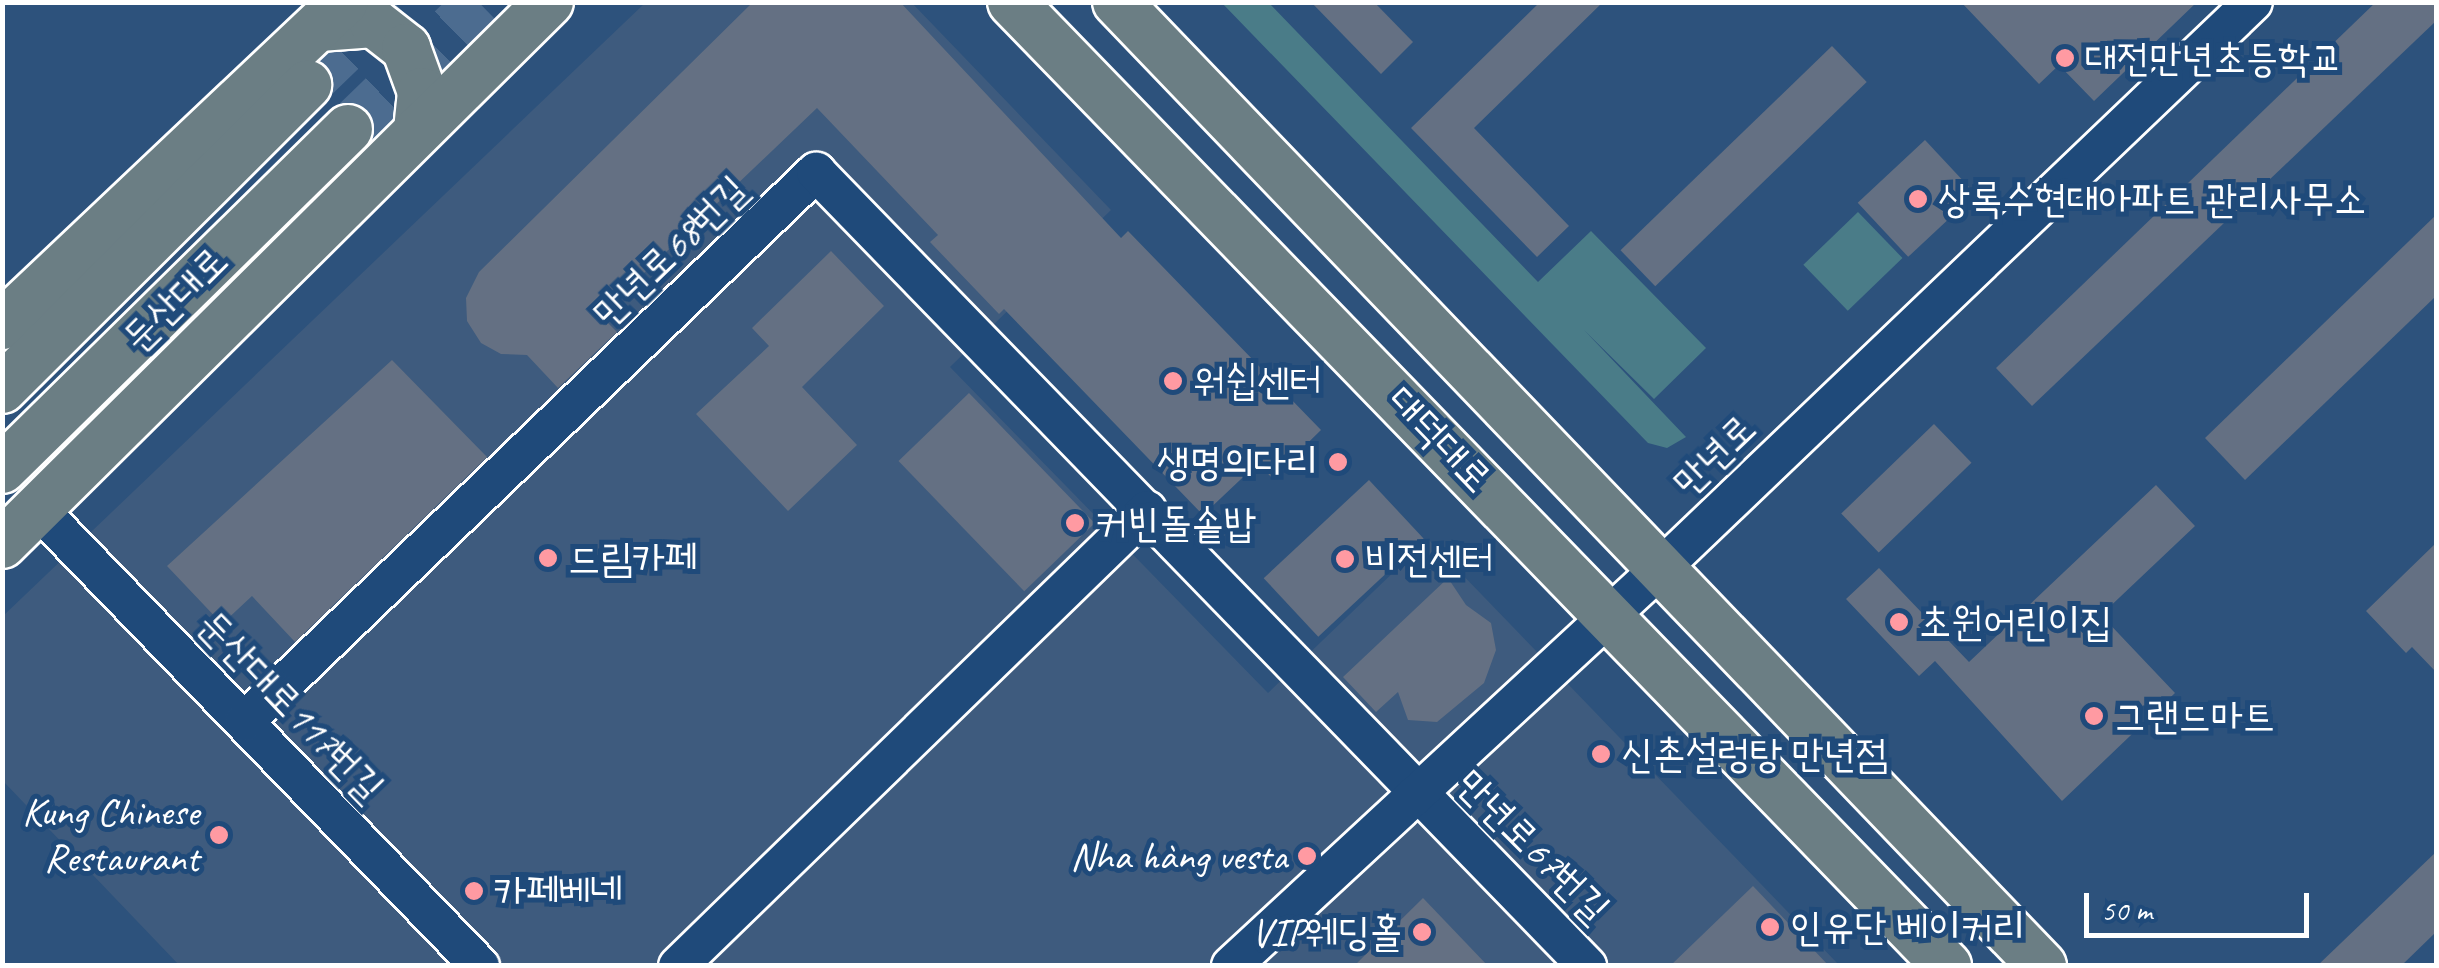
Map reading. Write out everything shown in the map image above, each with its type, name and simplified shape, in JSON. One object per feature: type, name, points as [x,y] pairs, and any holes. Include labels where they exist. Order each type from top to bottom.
[{"type":"main road","points":[[2,544],[549,2]]},
{"type":"main road","name":"대덕대로","points":[[1012,2],[1611,614],[1947,966]]},
{"type":"main road","name":"대덕대로","points":[[1117,2],[1663,566],[2042,966]]},
{"type":"main road","points":[[2,325],[331,15],[374,23],[406,48],[422,92],[418,128]]},
{"type":"main road","name":"둔산대로","points":[[2,389],[306,85]]},
{"type":"main road","name":"둔산대로","points":[[2,469],[348,129]]},
{"type":"street","name":"만년로","points":[[1231,966],[1414,790],[1663,566],[2254,2]]},
{"type":"street","name":"만년로68번길","points":[[244,722],[816,172],[1414,790]]},
{"type":"street","name":"둔산대로117번길","points":[[38,509],[480,966]]},
{"type":"street","points":[[678,966],[1147,510]]},
{"type":"street","name":"만년로67번길","points":[[1414,790],[1587,966]]},
{"type":"shaded area","points":[[645,3],[912,3],[1111,210],[950,367],[1268,693],[1428,539],[1839,965],[179,965],[3,781],[3,616]]},
{"type":"green space","points":[[1222,3],[1269,3],[1538,282],[1591,231],[1706,348],[1654,399],[1584,330],[1686,437],[1667,448],[1648,443]]},
{"type":"green space","points":[[1858,212],[1902,258],[1848,311],[1803,265]]},
{"type":"building","points":[[753,2],[900,2],[1121,238],[1128,231],[1321,430],[1272,478],[1258,463],[1203,515],[1004,309],[999,314],[930,242],[938,235],[817,108],[600,315],[617,332],[558,388],[527,355],[501,354],[481,343],[467,321],[466,298],[479,272]]},
{"type":"building","points":[[1311,2],[1374,2],[1413,42],[1381,74]]},
{"type":"building","points":[[1540,2],[1603,2],[1474,128],[1569,226],[1537,257],[1411,128]]},
{"type":"building","name":"대전만년초등학교","points":[[1961,2],[2197,2],[2094,101],[2059,65],[2039,84]]},
{"type":"building","points":[[2376,2],[2436,2],[2436,21],[2032,406],[1996,368]]},
{"type":"building","points":[[1832,46],[1867,82],[1655,286],[1621,250]]},
{"type":"building","name":"상록수현대아파트 관리사무소","points":[[1925,140],[1975,194],[1908,257],[1858,203]]},
{"type":"building","points":[[2436,215],[2436,296],[2245,480],[2205,438]]},
{"type":"building","points":[[831,251],[884,306],[802,387],[857,445],[788,511],[696,414],[769,346],[752,328]]},
{"type":"building","points":[[392,360],[487,457],[295,642],[252,596],[222,624],[167,566]]},
{"type":"building","points":[[969,393],[1095,523],[1024,591],[899,461]]},
{"type":"building","points":[[1934,424],[1972,463],[1879,552],[1841,514]]},
{"type":"building","name":"비전센터","points":[[1369,480],[1424,539],[1318,637],[1264,578]]},
{"type":"building","points":[[2156,485],[2195,526],[2101,615],[2175,693],[2062,801],[1935,661],[1919,676],[1846,599],[1879,568],[1969,662]]},
{"type":"building","points":[[2436,543],[2436,672],[2412,647],[2406,653],[2366,611]]},
{"type":"building","points":[[1448,578],[1466,605],[1491,623],[1496,650],[1484,683],[1437,722],[1408,720],[1398,692],[1376,712],[1343,677]]},
{"type":"building","points":[[2436,852],[2436,932],[2401,966],[2317,966]]},
{"type":"building","points":[[1753,886],[1829,966],[1670,966]]},
{"type":"building","name":"VIP웨딩홀","points":[[1423,898],[1488,966],[1354,966]]},
{"type":"tunnel","points":[[307,85],[393,2]]},
{"type":"tunnel","points":[[348,129],[479,2]]},
{"type":"place","name":"대전만년초등학교","points":[[2065,58]]},
{"type":"place","name":"상록수현대아파트 관리사무소","points":[[1918,199]]},
{"type":"place","name":"워쉽센터","points":[[1173,381]]},
{"type":"place","name":"생명의다리","points":[[1338,462]]},
{"type":"place","name":"커빈돌솥밥","points":[[1075,523]]},
{"type":"place","name":"드림카페","points":[[548,558]]},
{"type":"place","name":"비전센터","points":[[1345,559]]},
{"type":"place","name":"초원어린이집","points":[[1899,622]]},
{"type":"place","name":"그랜드마트","points":[[2094,716]]},
{"type":"place","name":"신촌설렁탕 만년점","points":[[1601,754]]},
{"type":"place","name":"Kung Chinese Restaurant","points":[[219,835]]},
{"type":"place","name":"Nha hàng vesta","points":[[1307,856]]},
{"type":"place","name":"카페베네","points":[[474,891]]},
{"type":"place","name":"인유단 베이커리","points":[[1770,927]]},
{"type":"place","name":"VIP웨딩홀","points":[[1422,932]]}]
